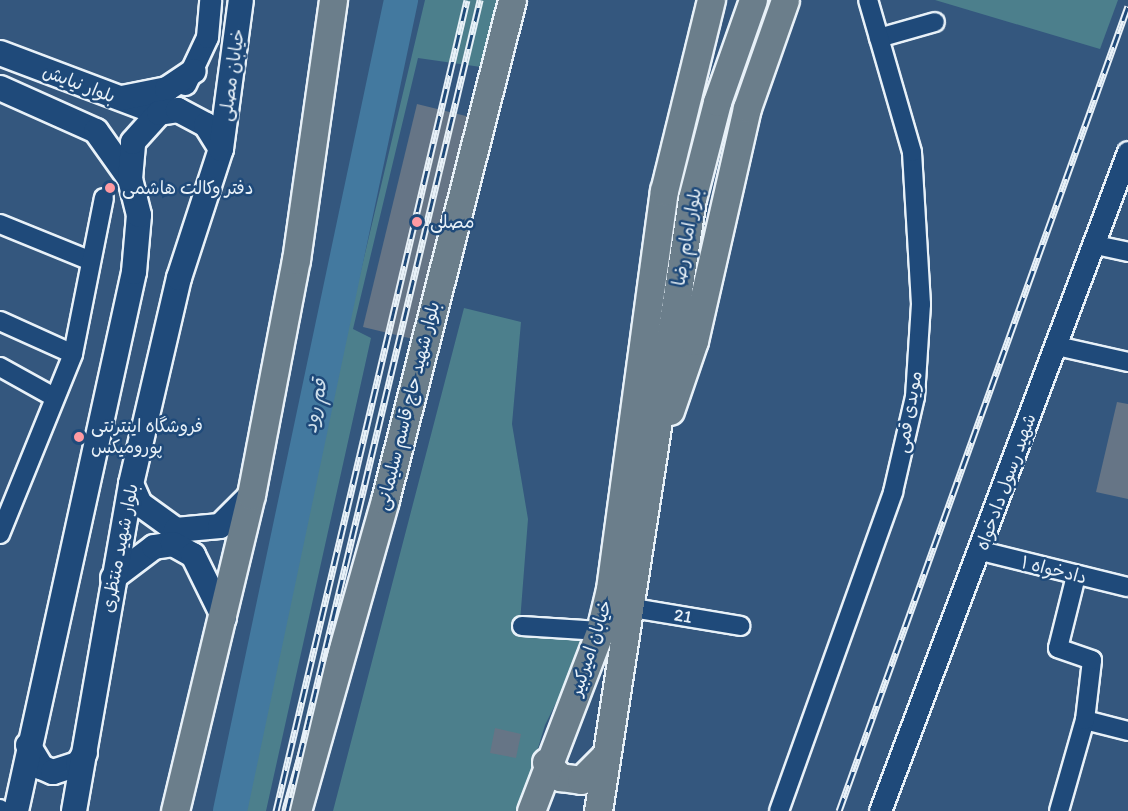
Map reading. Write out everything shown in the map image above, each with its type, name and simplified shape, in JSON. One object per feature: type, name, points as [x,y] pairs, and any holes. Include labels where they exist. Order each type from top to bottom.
[{"type":"main road","name":"خیابان مصلی","points":[[221,149],[241,0]]},
{"type":"main road","points":[[176,811],[224,618],[251,495],[296,260],[333,0]]},
{"type":"main road","name":"بلوار شهید حاج قاسم سلیمانی","points":[[297,811],[385,500],[512,0]]},
{"type":"main road","points":[[686,90],[696,0]]},
{"type":"main road","name":"بلوار امام رضا","points":[[636,479],[664,191],[686,90],[711,0]]},
{"type":"main road","name":"بلوار امام رضا","points":[[636,479],[692,199],[717,102],[753,0]]},
{"type":"main road","points":[[636,479],[694,341],[742,129],[785,0]]},
{"type":"main road","name":"بلوار نیایش","points":[[0,53],[117,99],[163,112],[191,114],[221,149]]},
{"type":"main road","points":[[117,99],[167,89],[194,71]]},
{"type":"main road","name":"بلوار نیایش","points":[[0,88],[96,131],[130,179]]},
{"type":"main road","points":[[16,811],[28,745],[134,272],[139,215],[130,179],[133,142],[163,112]]},
{"type":"main road","name":"بلوار شهید منتظری","points":[[74,811],[131,484],[179,278],[221,149]]},
{"type":"main road","name":"خیابان امیرکبیر","points":[[598,811],[603,758],[627,607],[636,479]]},
{"type":"main road","name":"خیابان امیرکبیر","points":[[531,811],[546,762],[600,631],[636,479]]},
{"type":"main road","points":[[131,484],[140,504],[176,530],[220,526],[251,495]]},
{"type":"main road","points":[[113,578],[154,547],[172,544],[193,555],[224,618]]},
{"type":"main road","points":[[28,745],[36,762],[53,772],[72,767],[85,753]]},
{"type":"main road","points":[[546,762],[570,780],[591,775],[603,758]]},
{"type":"street","name":"خیابان مصلی","points":[[163,112],[194,71],[207,37],[210,0]]},
{"type":"street","name":"مویدی قمی","points":[[779,811],[893,492],[915,397],[921,304],[912,152],[868,0]]},
{"type":"street","points":[[879,39],[935,22]]},
{"type":"street","name":"شهید رسول دادخواه","points":[[880,811],[981,551],[1128,152]]},
{"type":"street","points":[[2,523],[73,354],[104,198]]},
{"type":"street","points":[[0,224],[92,261]]},
{"type":"street","points":[[1096,244],[1128,252]]},
{"type":"street","points":[[0,321],[73,354]]},
{"type":"street","points":[[1057,346],[1128,362]]},
{"type":"street","points":[[0,367],[54,397]]},
{"type":"street","name":"دادخواه ۱","points":[[981,551],[1128,587]]},
{"type":"street","points":[[1059,811],[1085,720],[1092,660],[1058,648],[1076,576]]},
{"type":"street","name":"21","points":[[627,607],[740,626]]},
{"type":"street","points":[[522,626],[600,631]]},
{"type":"street","points":[[1085,720],[1128,731]]},
{"type":"green space","points":[[425,0],[499,0],[481,67],[418,58],[353,329],[371,338],[266,811],[233,811]]},
{"type":"green space","points":[[935,0],[1118,0],[1100,49]]},
{"type":"green space","points":[[464,308],[521,322],[512,424],[528,519],[519,635],[587,641],[545,725],[519,811],[333,811]]},
{"type":"building","name":"مصلی","points":[[417,104],[470,117],[417,340],[363,327]]},
{"type":"building","points":[[1117,402],[1128,404],[1128,499],[1096,492]]},
{"type":"building","points":[[495,728],[521,734],[516,758],[490,753]]},
{"type":"waterway","name":"قم رود","points":[[230,811],[401,0]]},
{"type":"railway","points":[[276,811],[467,0]]},
{"type":"railway","points":[[287,811],[480,0]]},
{"type":"railway","points":[[839,811],[1128,6]]},
{"type":"place","name":"دفتر وکالت هاشمی","points":[[110,188]]},
{"type":"place","name":"مصلی","points":[[417,222]]},
{"type":"place","name":"فروشگاه اینترنتی پورومیکس","points":[[79,437]]}]
